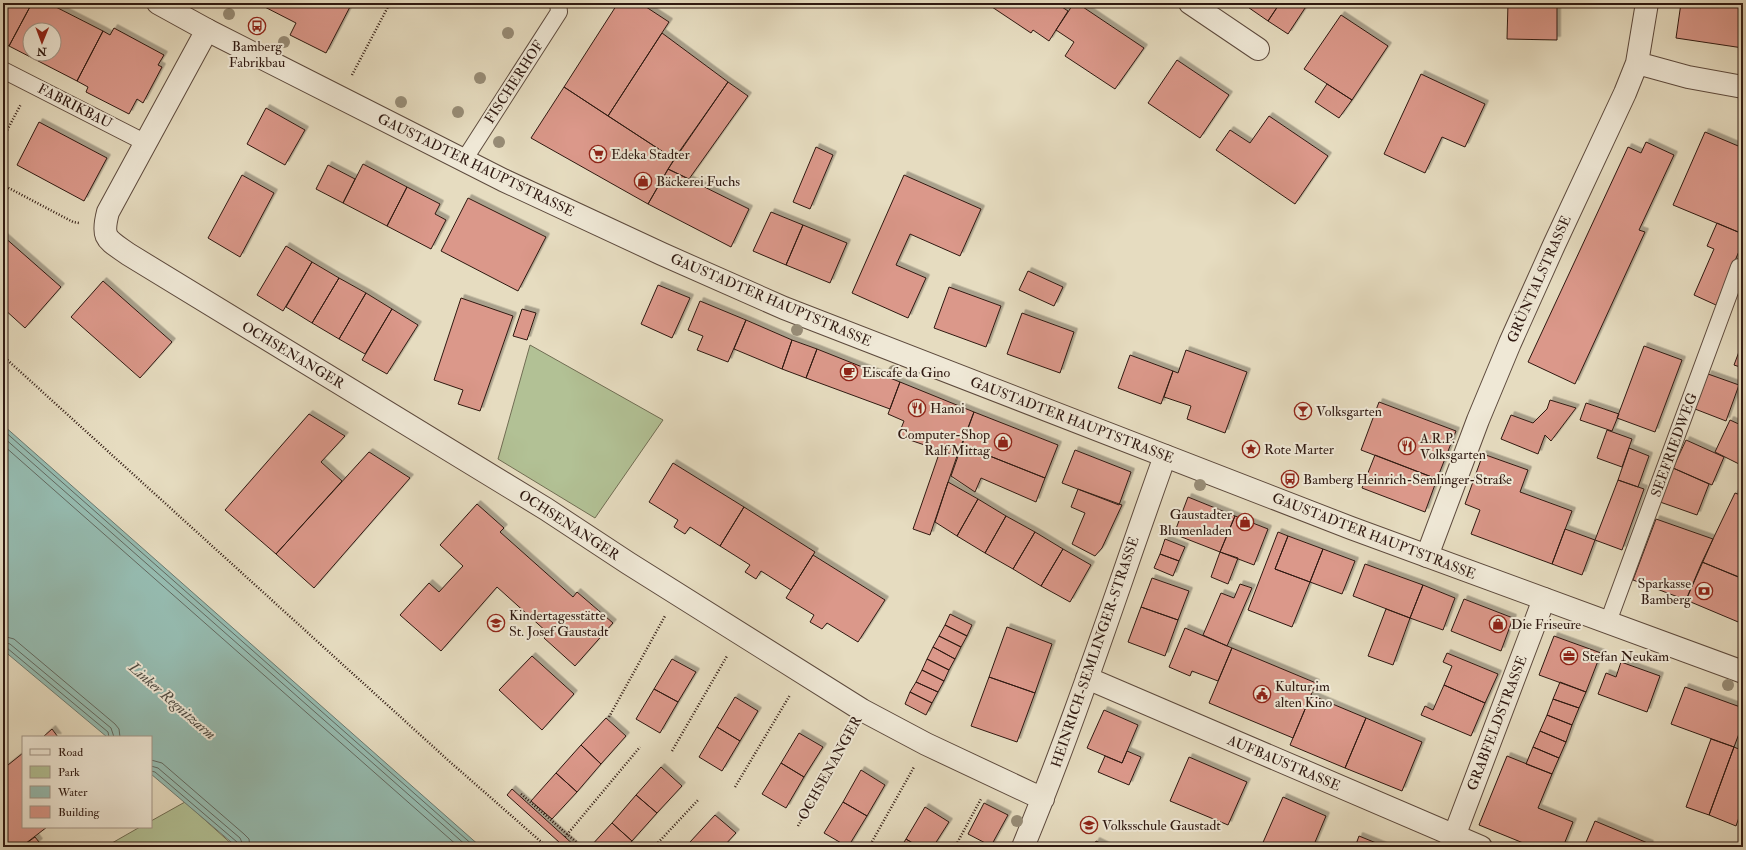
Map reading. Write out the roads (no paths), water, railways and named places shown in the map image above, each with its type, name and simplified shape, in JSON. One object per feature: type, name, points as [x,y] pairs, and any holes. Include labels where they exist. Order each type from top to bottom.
[{"type":"street","name":"GAUSTADTER HAUPTSTRASSE","points":[[158,3],[207,30],[503,180],[648,248],[784,308],[1427,556],[1743,672]]},
{"type":"street","points":[[1190,3],[1258,49]]},
{"type":"street","name":"GRÜNTALSTRASSE","points":[[1427,556],[1510,343],[1625,93],[1637,63],[1647,3]]},
{"type":"street","points":[[146,143],[207,30]]},
{"type":"street","points":[[1637,63],[1688,77],[1743,87]]},
{"type":"street","name":"OCHSENANGER","points":[[146,143],[108,212],[104,227],[106,235],[110,241],[128,254],[546,509],[862,710],[926,744],[1043,799]]},
{"type":"street","name":"HEINRICH-SEMLINGER-STRASSE","points":[[1023,847],[1043,799],[1087,678],[1165,456]]},
{"type":"street","name":"GRABFELDSTRASSE","points":[[1452,841],[1544,599]]},
{"type":"street","name":"AUFBAUSTRASSE","points":[[1087,678],[1452,841],[1481,847]]},
{"type":"lane","name":"FISCHERHOF","points":[[464,160],[559,12],[558,3]]},
{"type":"lane","name":"FABRIKBAU","points":[[3,70],[146,143]]},
{"type":"lane","name":"SEEFRIEDWEG","points":[[1608,622],[1739,267]]},
{"type":"water","name":"Linker Regnitzarm","points":[[3,425],[481,847],[237,847],[152,775],[152,736],[106,736],[3,650]]},
{"type":"place","name":"Bamberg Fabrikbau","points":[[257,26]]},
{"type":"place","name":"Edeka Stadter","points":[[598,154]]},
{"type":"place","name":"Bäckerei Fuchs","points":[[643,181]]},
{"type":"place","name":"Eiscafe da Gino","points":[[849,372]]},
{"type":"place","name":"Hanoi","points":[[917,408]]},
{"type":"place","name":"Volksgarten","points":[[1303,411]]},
{"type":"place","name":"Computer-Shop Ralf Mittag","points":[[1003,442]]},
{"type":"place","name":"A.R.P. Volksgarten","points":[[1407,446]]},
{"type":"place","name":"Rote Marter","points":[[1251,449]]},
{"type":"place","name":"Bamberg Heinrich-Semlinger-Straße","points":[[1290,479]]},
{"type":"place","name":"Gaustadter Blumenladen","points":[[1245,522]]},
{"type":"place","name":"Sparkasse Bamberg","points":[[1704,591]]},
{"type":"place","name":"Kindertagesstätte St. Josef Gaustadt","points":[[496,623]]},
{"type":"place","name":"Die Friseure","points":[[1498,624]]},
{"type":"place","name":"Stefan Neukam","points":[[1569,656]]},
{"type":"place","name":"Kultur im alten Kino","points":[[1262,694]]},
{"type":"place","name":"Volksschule Gaustadt","points":[[1089,825]]}]
